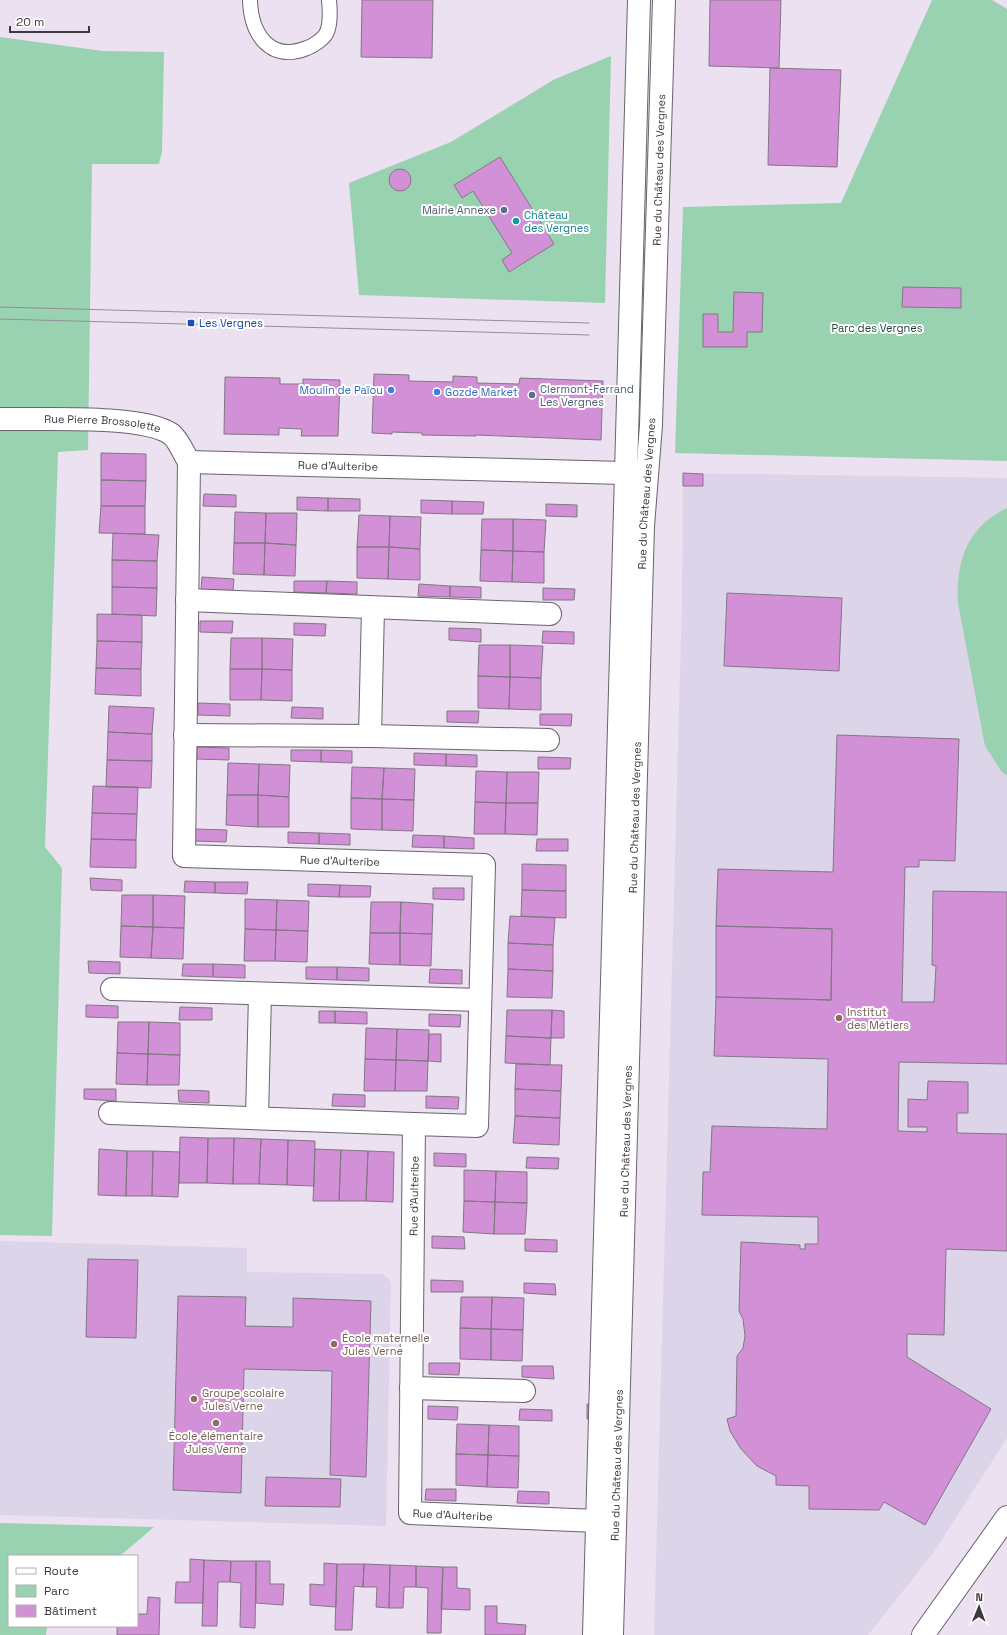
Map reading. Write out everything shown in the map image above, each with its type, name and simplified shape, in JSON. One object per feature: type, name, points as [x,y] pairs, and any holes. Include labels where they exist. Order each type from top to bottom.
[{"type":"street","name":"Rue du Château des Vergnes","points":[[594,1635],[639,0]]},
{"type":"street","points":[[650,0],[649,40],[661,83]]},
{"type":"street","name":"Rue du Château des Vergnes","points":[[612,1635],[641,589],[651,425],[664,0]]},
{"type":"street","name":"Rue Pierre Brossolette","points":[[0,420],[92,420],[151,425],[172,434],[189,462]]},
{"type":"street","name":"Rue d'Aulteribe","points":[[110,1113],[476,1126],[484,865],[184,856],[189,462],[625,473]]},
{"type":"street","points":[[187,600],[550,614]]},
{"type":"street","points":[[370,736],[373,608]]},
{"type":"street","points":[[185,734],[548,740]]},
{"type":"street","points":[[112,989],[480,1000]]},
{"type":"street","points":[[257,1118],[260,994]]},
{"type":"street","name":"Rue d'Aulteribe","points":[[414,1124],[410,1512],[597,1521]]},
{"type":"street","points":[[411,1388],[524,1391]]},
{"type":"street","points":[[923,1635],[1007,1517]]},
{"type":"lane","points":[[250,0],[250,13],[256,33],[267,45],[280,52],[296,53],[312,46],[326,34],[330,12],[329,0]]},
{"type":"shaded area","name":"Institut des Métiers","points":[[683,473],[1007,478],[1007,1438],[934,1552],[868,1635],[654,1635],[682,599]]},
{"type":"shaded area","name":"Groupe scolaire Jules Verne","points":[[0,1241],[247,1248],[247,1272],[382,1274],[388,1278],[391,1283],[386,1526],[0,1515]]},
{"type":"green space","name":"Parc des Vergnes","points":[[932,0],[992,0],[1007,9],[1007,461],[675,453],[683,207],[841,203]]},
{"type":"green space","points":[[0,37],[103,51],[164,52],[162,151],[159,164],[92,164],[88,450],[58,452],[45,847],[62,868],[52,1236],[0,1235]]},
{"type":"green space","points":[[611,56],[605,303],[359,295],[349,183],[451,142],[555,79]]},
{"type":"green space","points":[[1007,508],[1007,776],[1002,772],[985,746],[958,603],[958,588],[962,559],[973,535],[993,516]]},
{"type":"green space","points":[[0,1523],[154,1527],[121,1555],[8,1555],[8,1627],[47,1627],[46,1635],[0,1635]]},
{"type":"building","points":[[362,0],[433,0],[432,58],[361,57]]},
{"type":"building","points":[[710,0],[781,0],[779,68],[709,66]]},
{"type":"building","points":[[770,68],[841,70],[837,167],[768,165]]},
{"type":"building","name":"Château des Vergnes","points":[[500,157],[554,244],[509,272],[502,260],[512,253],[473,191],[462,198],[454,185]]},
{"type":"building","points":[[400,169],[404,170],[410,176],[410,184],[404,190],[400,191],[396,190],[390,184],[389,180],[390,176],[396,170]]},
{"type":"building","points":[[903,287],[961,288],[961,308],[902,307]]},
{"type":"building","points":[[734,292],[763,293],[762,332],[747,332],[747,347],[703,347],[703,314],[718,314],[718,332],[733,332]]},
{"type":"building","points":[[374,374],[409,375],[409,381],[453,382],[453,376],[477,377],[477,383],[519,384],[520,378],[603,381],[601,440],[476,435],[422,435],[422,433],[392,432],[392,434],[372,433]]},
{"type":"building","points":[[225,377],[280,378],[280,384],[303,384],[303,379],[340,380],[338,436],[301,436],[302,429],[279,428],[279,435],[224,434]]},
{"type":"building","points":[[101,453],[146,454],[146,481],[101,480]]},
{"type":"building","points":[[683,473],[703,474],[703,486],[683,486]]},
{"type":"building","points":[[101,480],[146,481],[145,506],[101,506]]},
{"type":"building","points":[[204,494],[236,495],[236,507],[203,506]]},
{"type":"building","points":[[297,497],[328,498],[328,511],[297,510]]},
{"type":"building","points":[[328,498],[360,499],[360,511],[328,511]]},
{"type":"building","points":[[421,500],[452,501],[452,514],[421,513]]},
{"type":"building","points":[[452,501],[484,502],[483,514],[452,514]]},
{"type":"building","points":[[546,504],[577,505],[577,517],[546,516]]},
{"type":"building","points":[[101,506],[145,506],[145,534],[99,533]]},
{"type":"building","points":[[235,512],[266,513],[265,543],[234,543]]},
{"type":"building","points":[[266,513],[297,513],[296,545],[265,543]]},
{"type":"building","points":[[359,515],[390,516],[389,547],[357,547]]},
{"type":"building","points":[[390,516],[421,517],[420,549],[389,547]]},
{"type":"building","points":[[482,519],[513,519],[513,551],[481,550]]},
{"type":"building","points":[[513,519],[546,520],[544,552],[513,551]]},
{"type":"building","points":[[113,533],[159,535],[157,561],[112,560]]},
{"type":"building","points":[[234,543],[265,543],[264,575],[233,574]]},
{"type":"building","points":[[265,543],[296,545],[295,576],[264,575]]},
{"type":"building","points":[[357,547],[389,547],[388,579],[357,578]]},
{"type":"building","points":[[389,547],[420,549],[420,580],[388,579]]},
{"type":"building","points":[[481,550],[513,551],[512,582],[480,581]]},
{"type":"building","points":[[513,551],[544,552],[544,583],[512,582]]},
{"type":"building","points":[[112,560],[157,561],[157,588],[112,587]]},
{"type":"building","points":[[202,577],[234,579],[233,591],[201,590]]},
{"type":"building","points":[[294,581],[327,581],[326,593],[294,592]]},
{"type":"building","points":[[327,581],[357,582],[357,594],[326,593]]},
{"type":"building","points":[[419,584],[450,586],[450,597],[418,596]]},
{"type":"building","points":[[450,586],[481,587],[481,598],[450,597]]},
{"type":"building","points":[[112,587],[157,588],[156,616],[112,614]]},
{"type":"building","points":[[543,588],[575,589],[574,600],[543,600]]},
{"type":"building","points":[[727,593],[842,598],[839,671],[724,666]]},
{"type":"building","points":[[97,614],[142,615],[142,642],[97,641]]},
{"type":"building","points":[[200,621],[233,621],[232,633],[200,632]]},
{"type":"building","points":[[294,623],[326,624],[325,636],[294,635]]},
{"type":"building","points":[[449,628],[481,629],[481,642],[449,640]]},
{"type":"building","points":[[543,631],[574,632],[574,644],[542,643]]},
{"type":"building","points":[[231,638],[262,638],[262,669],[230,669]]},
{"type":"building","points":[[262,638],[293,639],[292,670],[262,669]]},
{"type":"building","points":[[97,641],[142,642],[141,669],[96,668]]},
{"type":"building","points":[[479,645],[510,645],[510,677],[478,676]]},
{"type":"building","points":[[510,645],[543,646],[541,678],[510,677]]},
{"type":"building","points":[[96,668],[141,669],[141,696],[95,694]]},
{"type":"building","points":[[230,669],[262,669],[261,700],[230,700]]},
{"type":"building","points":[[262,669],[292,670],[292,701],[261,700]]},
{"type":"building","points":[[478,676],[510,677],[509,709],[478,708]]},
{"type":"building","points":[[510,677],[541,678],[541,710],[509,709]]},
{"type":"building","points":[[198,703],[230,704],[230,716],[198,715]]},
{"type":"building","points":[[109,706],[154,708],[152,734],[108,732]]},
{"type":"building","points":[[292,707],[323,708],[323,719],[291,718]]},
{"type":"building","points":[[447,711],[479,711],[478,723],[447,722]]},
{"type":"building","points":[[540,714],[572,714],[571,726],[540,725]]},
{"type":"building","points":[[108,732],[152,734],[152,761],[107,760]]},
{"type":"building","points":[[837,735],[959,739],[955,861],[919,860],[919,867],[905,867],[902,1002],[934,1002],[936,966],[932,965],[933,891],[1007,892],[1007,1064],[899,1062],[898,1131],[927,1132],[927,1127],[908,1127],[908,1099],[927,1100],[928,1081],[968,1082],[968,1113],[957,1113],[957,1133],[1007,1134],[1007,1251],[946,1249],[944,1335],[907,1334],[907,1357],[991,1409],[925,1525],[884,1502],[879,1510],[809,1509],[809,1486],[776,1485],[776,1476],[757,1466],[741,1449],[730,1431],[727,1419],[736,1416],[737,1356],[743,1348],[745,1336],[743,1319],[739,1311],[741,1242],[800,1245],[800,1249],[805,1249],[805,1244],[818,1244],[818,1217],[702,1215],[703,1172],[710,1172],[712,1126],[827,1129],[828,1059],[714,1056],[716,997],[831,1000],[832,929],[716,926],[718,869],[833,872]]},
{"type":"building","points":[[197,747],[229,748],[229,760],[197,759]]},
{"type":"building","points":[[291,750],[321,750],[321,762],[291,761]]},
{"type":"building","points":[[321,750],[352,751],[352,763],[321,762]]},
{"type":"building","points":[[414,753],[446,754],[446,766],[414,765]]},
{"type":"building","points":[[446,754],[477,755],[477,767],[446,766]]},
{"type":"building","points":[[538,757],[571,758],[570,769],[538,769]]},
{"type":"building","points":[[107,760],[152,761],[151,788],[106,787]]},
{"type":"building","points":[[228,763],[259,764],[258,795],[227,795]]},
{"type":"building","points":[[259,764],[290,765],[289,797],[258,795]]},
{"type":"building","points":[[352,767],[384,768],[382,799],[351,798]]},
{"type":"building","points":[[384,768],[415,769],[414,800],[382,799]]},
{"type":"building","points":[[476,771],[507,772],[506,803],[475,802]]},
{"type":"building","points":[[507,772],[539,772],[538,803],[506,803]]},
{"type":"building","points":[[93,786],[138,787],[137,814],[92,813]]},
{"type":"building","points":[[227,795],[258,795],[258,827],[226,825]]},
{"type":"building","points":[[258,795],[289,797],[289,827],[258,827]]},
{"type":"building","points":[[351,798],[382,799],[382,830],[351,829]]},
{"type":"building","points":[[382,799],[414,800],[413,831],[382,830]]},
{"type":"building","points":[[475,802],[506,803],[505,834],[474,834]]},
{"type":"building","points":[[506,803],[538,803],[537,835],[505,834]]},
{"type":"building","points":[[92,813],[137,814],[136,840],[91,839]]},
{"type":"building","points":[[195,829],[227,830],[226,842],[194,841]]},
{"type":"building","points":[[288,832],[319,833],[319,844],[288,843]]},
{"type":"building","points":[[319,833],[350,834],[350,845],[319,844]]},
{"type":"building","points":[[413,835],[444,836],[444,848],[412,847]]},
{"type":"building","points":[[444,836],[474,838],[474,849],[444,848]]},
{"type":"building","points":[[91,839],[136,840],[136,868],[90,867]]},
{"type":"building","points":[[537,839],[568,839],[568,851],[536,851]]},
{"type":"building","points":[[522,864],[566,865],[566,891],[522,890]]},
{"type":"building","points":[[90,878],[122,880],[122,891],[91,890]]},
{"type":"building","points":[[185,881],[215,882],[215,893],[184,892]]},
{"type":"building","points":[[215,882],[248,882],[247,894],[215,893]]},
{"type":"building","points":[[308,884],[340,885],[339,897],[308,896]]},
{"type":"building","points":[[340,885],[371,886],[370,897],[339,897]]},
{"type":"building","points":[[433,888],[464,888],[464,900],[433,899]]},
{"type":"building","points":[[522,890],[566,891],[566,918],[521,916]]},
{"type":"building","points":[[122,895],[153,895],[153,927],[121,926]]},
{"type":"building","points":[[153,895],[185,896],[184,928],[153,927]]},
{"type":"building","points":[[245,899],[277,900],[276,930],[245,929]]},
{"type":"building","points":[[277,900],[309,901],[308,931],[276,930]]},
{"type":"building","points":[[371,902],[401,902],[400,933],[370,933]]},
{"type":"building","points":[[401,902],[433,904],[432,934],[400,933]]},
{"type":"building","points":[[510,916],[555,918],[553,945],[508,943]]},
{"type":"building","points":[[121,926],[153,927],[151,958],[120,957]]},
{"type":"building","points":[[716,926],[832,929],[831,1000],[716,997]]},
{"type":"building","points":[[153,927],[184,928],[183,959],[151,958]]},
{"type":"building","points":[[245,929],[276,930],[275,961],[244,961]]},
{"type":"building","points":[[276,930],[308,931],[307,962],[275,961]]},
{"type":"building","points":[[370,933],[400,933],[400,965],[369,964]]},
{"type":"building","points":[[400,933],[432,934],[431,966],[400,965]]},
{"type":"building","points":[[508,943],[553,945],[553,971],[508,969]]},
{"type":"building","points":[[88,961],[120,962],[120,974],[89,973]]},
{"type":"building","points":[[183,964],[213,964],[213,977],[182,976]]},
{"type":"building","points":[[213,964],[245,965],[245,978],[213,977]]},
{"type":"building","points":[[306,967],[337,967],[337,980],[306,979]]},
{"type":"building","points":[[337,967],[369,968],[369,981],[337,980]]},
{"type":"building","points":[[430,969],[462,970],[462,984],[429,983]]},
{"type":"building","points":[[508,969],[553,971],[552,998],[507,997]]},
{"type":"building","points":[[86,1005],[118,1006],[118,1018],[86,1017]]},
{"type":"building","points":[[180,1007],[212,1008],[212,1020],[179,1020]]},
{"type":"building","points":[[507,1010],[552,1010],[551,1038],[506,1036]]},
{"type":"building","points":[[552,1010],[564,1011],[564,1038],[551,1038]]},
{"type":"building","points":[[319,1011],[335,1011],[335,1023],[319,1023]]},
{"type":"building","points":[[335,1011],[367,1012],[367,1024],[335,1023]]},
{"type":"building","points":[[429,1014],[461,1015],[460,1027],[429,1026]]},
{"type":"building","points":[[118,1022],[149,1022],[148,1054],[117,1053]]},
{"type":"building","points":[[149,1022],[180,1023],[180,1055],[148,1054]]},
{"type":"building","points":[[366,1028],[397,1029],[396,1060],[365,1059]]},
{"type":"building","points":[[397,1029],[429,1030],[428,1061],[396,1060]]},
{"type":"building","points":[[429,1034],[441,1034],[441,1062],[428,1061]]},
{"type":"building","points":[[506,1036],[551,1038],[550,1065],[505,1063]]},
{"type":"building","points":[[117,1053],[148,1054],[147,1085],[116,1084]]},
{"type":"building","points":[[148,1054],[180,1055],[179,1085],[147,1085]]},
{"type":"building","points":[[365,1059],[396,1060],[395,1091],[364,1091]]},
{"type":"building","points":[[396,1060],[428,1061],[427,1091],[395,1091]]},
{"type":"building","points":[[516,1064],[562,1065],[561,1091],[515,1089]]},
{"type":"building","points":[[84,1089],[116,1089],[116,1101],[84,1099]]},
{"type":"building","points":[[515,1089],[561,1091],[560,1118],[515,1116]]},
{"type":"building","points":[[178,1090],[209,1091],[209,1103],[179,1102]]},
{"type":"building","points":[[333,1094],[365,1095],[365,1107],[332,1106]]},
{"type":"building","points":[[426,1096],[459,1097],[458,1109],[426,1108]]},
{"type":"building","points":[[515,1116],[560,1118],[559,1145],[513,1143]]},
{"type":"building","points":[[180,1137],[208,1138],[207,1183],[179,1183]]},
{"type":"building","points":[[208,1138],[234,1138],[233,1184],[207,1183]]},
{"type":"building","points":[[234,1138],[261,1139],[259,1184],[233,1184]]},
{"type":"building","points":[[261,1139],[288,1140],[287,1185],[259,1184]]},
{"type":"building","points":[[288,1140],[315,1141],[314,1186],[287,1185]]},
{"type":"building","points":[[99,1149],[127,1151],[126,1196],[98,1195]]},
{"type":"building","points":[[315,1149],[341,1150],[339,1201],[313,1201]]},
{"type":"building","points":[[341,1150],[368,1151],[366,1201],[339,1201]]},
{"type":"building","points":[[127,1151],[153,1151],[152,1196],[126,1196]]},
{"type":"building","points":[[153,1151],[180,1152],[178,1197],[152,1196]]},
{"type":"building","points":[[368,1151],[394,1152],[393,1202],[366,1201]]},
{"type":"building","points":[[434,1153],[466,1154],[466,1167],[434,1166]]},
{"type":"building","points":[[527,1157],[559,1158],[558,1169],[526,1168]]},
{"type":"building","points":[[464,1170],[496,1171],[495,1202],[464,1201]]},
{"type":"building","points":[[496,1171],[527,1172],[527,1203],[495,1202]]},
{"type":"building","points":[[464,1201],[495,1202],[494,1234],[463,1232]]},
{"type":"building","points":[[495,1202],[527,1203],[525,1234],[494,1234]]},
{"type":"building","points":[[432,1236],[464,1237],[465,1249],[432,1248]]},
{"type":"building","points":[[525,1239],[557,1240],[557,1252],[525,1251]]},
{"type":"building","points":[[88,1259],[138,1260],[136,1338],[86,1337]]},
{"type":"building","points":[[431,1280],[463,1281],[463,1292],[431,1292]]},
{"type":"building","points":[[524,1283],[555,1284],[556,1295],[524,1293]]},
{"type":"building","points":[[178,1296],[246,1297],[245,1326],[293,1327],[293,1298],[371,1301],[366,1477],[330,1475],[332,1371],[244,1369],[241,1493],[173,1490]]},
{"type":"building","points":[[461,1297],[492,1297],[491,1329],[460,1328]]},
{"type":"building","points":[[492,1297],[524,1298],[523,1330],[491,1329]]},
{"type":"building","points":[[460,1328],[491,1329],[491,1360],[460,1359]]},
{"type":"building","points":[[491,1329],[523,1330],[522,1361],[491,1360]]},
{"type":"building","points":[[429,1363],[460,1363],[459,1375],[429,1374]]},
{"type":"building","points":[[522,1366],[553,1366],[554,1379],[522,1377]]},
{"type":"building","points":[[587,1404],[593,1404],[592,1419],[587,1419]]},
{"type":"building","points":[[428,1406],[458,1407],[457,1420],[428,1419]]},
{"type":"building","points":[[520,1409],[552,1410],[552,1421],[519,1420]]},
{"type":"building","points":[[457,1424],[489,1425],[488,1455],[456,1454]]},
{"type":"building","points":[[489,1425],[519,1426],[519,1456],[488,1455]]},
{"type":"building","points":[[456,1454],[488,1455],[487,1487],[456,1485]]},
{"type":"building","points":[[488,1455],[519,1456],[518,1488],[487,1487]]},
{"type":"building","points":[[266,1477],[341,1479],[340,1507],[265,1506]]},
{"type":"building","points":[[426,1489],[456,1489],[456,1501],[425,1500]]},
{"type":"building","points":[[518,1491],[549,1492],[549,1504],[517,1503]]},
{"type":"building","points":[[190,1559],[204,1560],[203,1603],[175,1603],[176,1582],[190,1582]]},
{"type":"building","points":[[204,1560],[231,1561],[230,1582],[218,1582],[217,1626],[202,1626]]},
{"type":"building","points":[[231,1561],[256,1561],[255,1628],[240,1627],[241,1583],[230,1582]]},
{"type":"building","points":[[256,1561],[270,1561],[270,1584],[284,1584],[283,1605],[256,1603]]},
{"type":"building","points":[[324,1563],[337,1564],[336,1607],[310,1605],[310,1584],[324,1585]]},
{"type":"building","points":[[337,1564],[364,1564],[363,1587],[354,1586],[352,1630],[335,1630]]},
{"type":"building","points":[[364,1564],[390,1565],[389,1608],[376,1607],[377,1587],[363,1587]]},
{"type":"building","points":[[390,1565],[416,1566],[416,1587],[404,1587],[403,1608],[389,1608]]},
{"type":"building","points":[[416,1566],[443,1567],[441,1633],[427,1633],[428,1588],[416,1587]]},
{"type":"building","points":[[443,1567],[457,1567],[457,1588],[470,1589],[470,1610],[441,1609]]},
{"type":"building","points":[[148,1597],[160,1598],[159,1635],[117,1635],[117,1627],[138,1627],[138,1614],[147,1614]]},
{"type":"building","points":[[485,1606],[497,1606],[497,1623],[526,1625],[525,1635],[485,1635]]},
{"type":"tram line","points":[[0,307],[589,323]]},
{"type":"tram line","points":[[0,319],[589,335]]},
{"type":"place","name":"Mairie Annexe","points":[[504,210]]},
{"type":"place","name":"Château des Vergnes","points":[[516,221]]},
{"type":"place","name":"Les Vergnes","points":[[191,323]]},
{"type":"place","name":"Moulin de Païou","points":[[391,390]]},
{"type":"place","name":"Gozde Market","points":[[437,392]]},
{"type":"place","name":"Clermont-Ferrand Les Vergnes","points":[[532,395]]},
{"type":"place","name":"Institut des Métiers","points":[[839,1018]]},
{"type":"place","name":"École maternelle Jules Verne","points":[[334,1344]]},
{"type":"place","name":"Groupe scolaire Jules Verne","points":[[194,1399]]},
{"type":"place","name":"École élémentaire Jules Verne","points":[[216,1423]]}]
